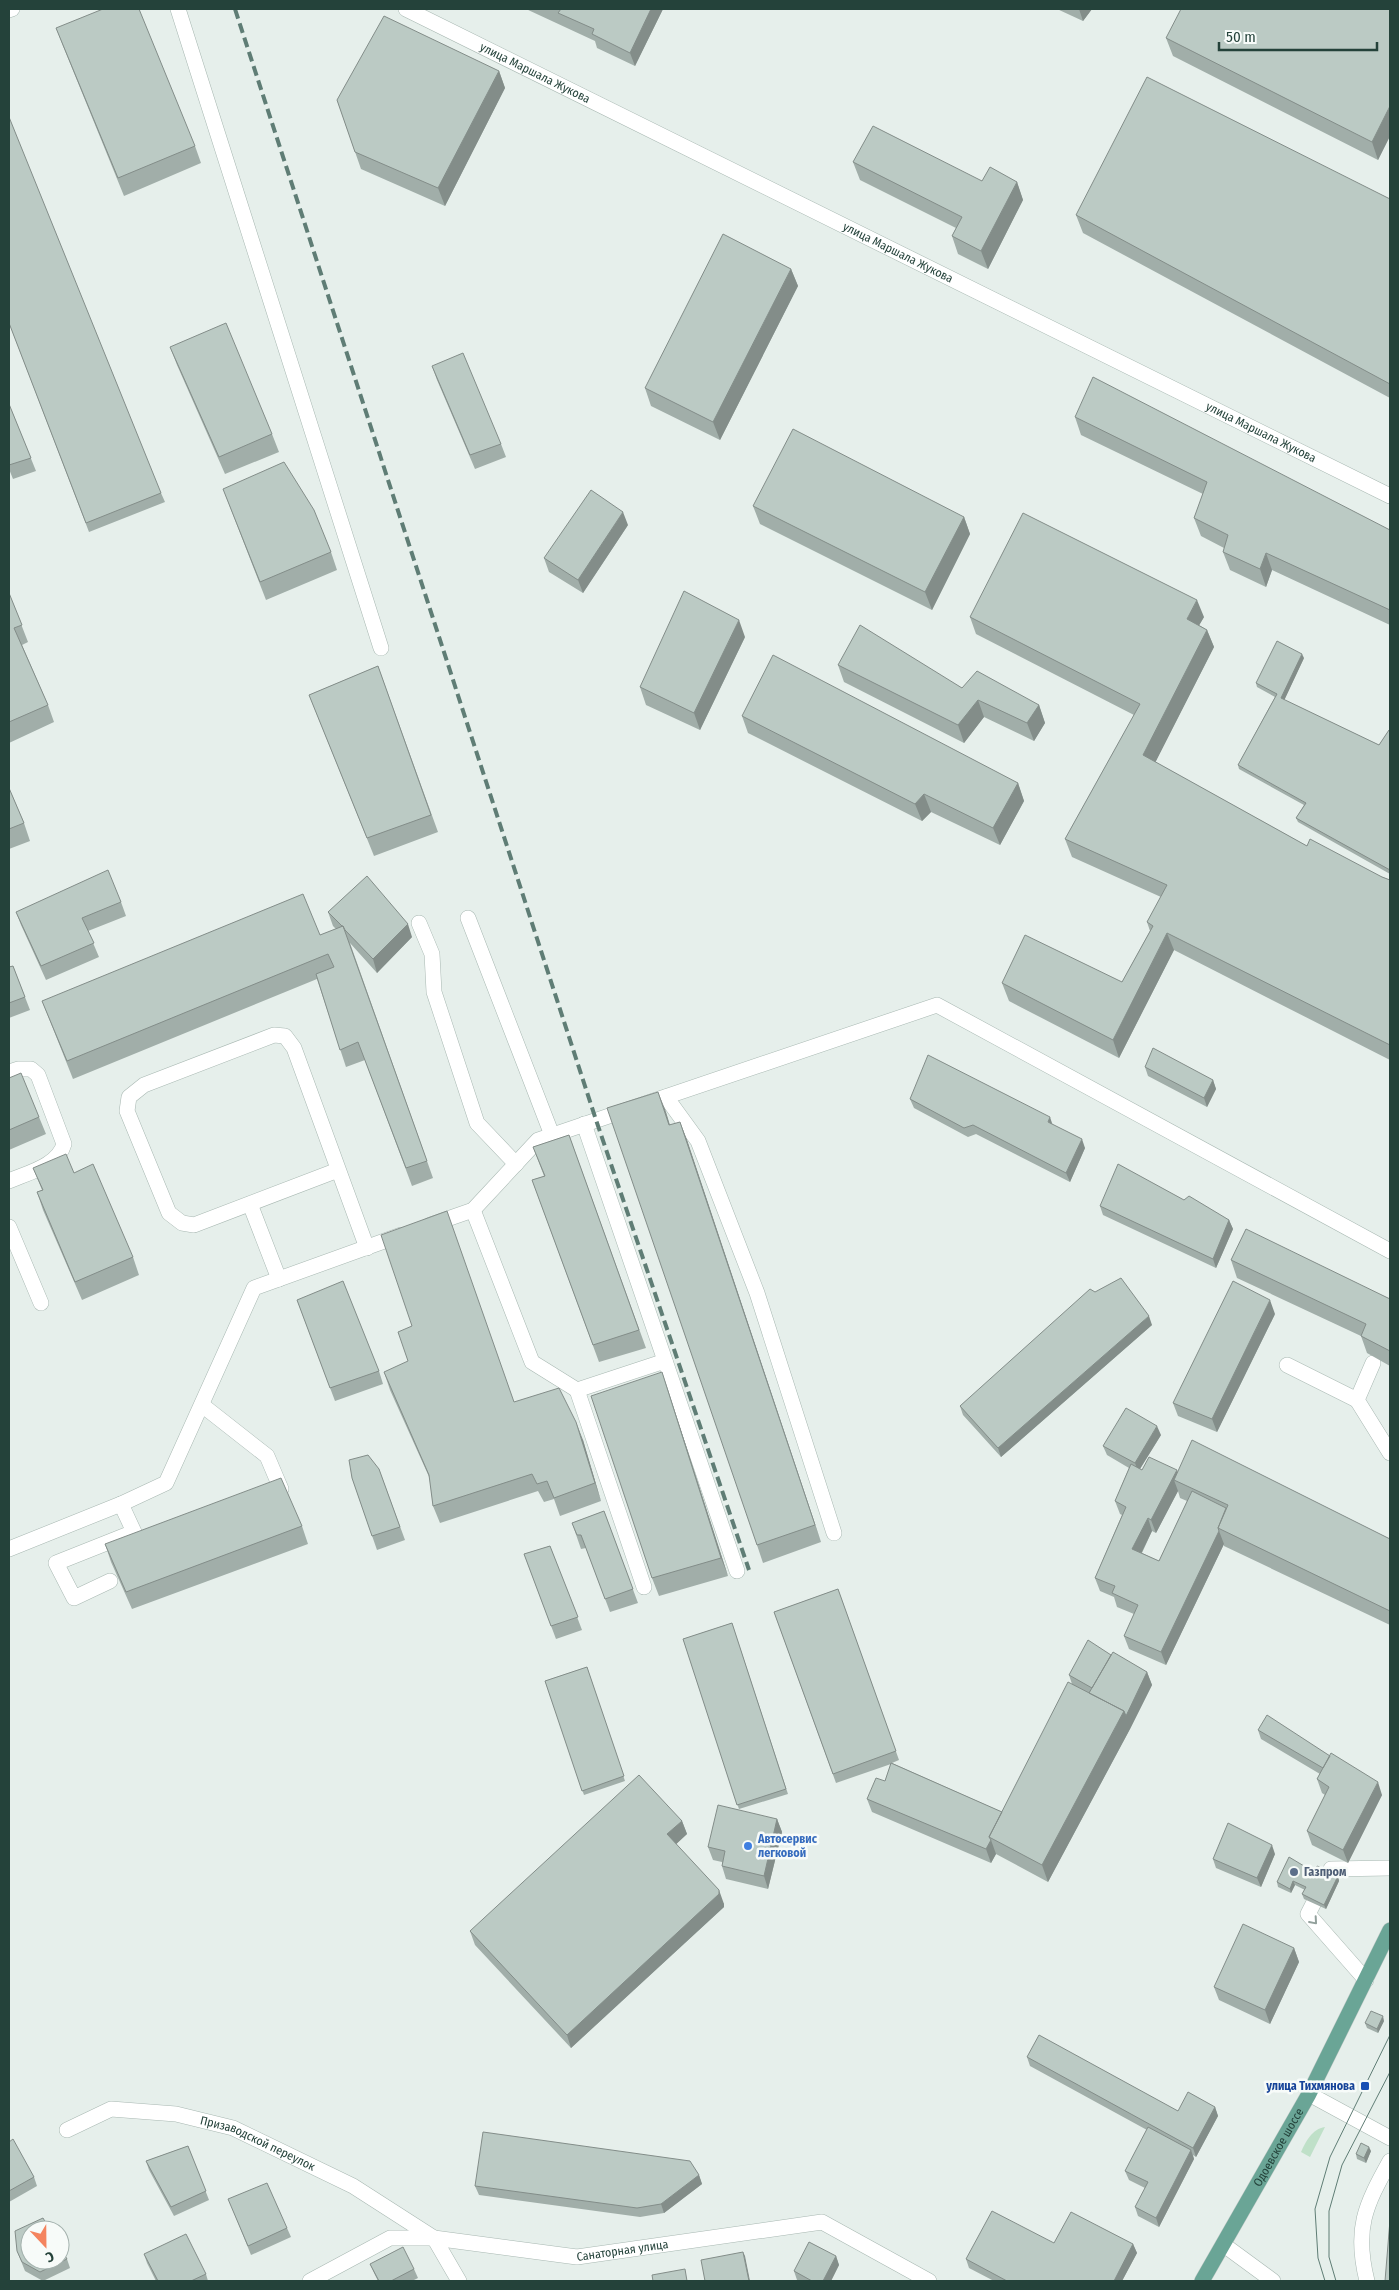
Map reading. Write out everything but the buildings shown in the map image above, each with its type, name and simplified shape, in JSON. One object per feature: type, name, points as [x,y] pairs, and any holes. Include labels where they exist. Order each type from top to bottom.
[{"type":"main road","name":"Одоевское шоссе","points":[[1202,2281],[1309,2094],[1390,1930]]},
{"type":"street","points":[[178,9],[381,648]]},
{"type":"street","name":"улица Маршала Жукова","points":[[406,9],[1390,496]]},
{"type":"street","points":[[468,918],[552,1135]]},
{"type":"street","points":[[419,923],[432,954],[434,992],[477,1122],[516,1164]]},
{"type":"street","points":[[9,1549],[121,1504],[166,1483],[254,1288],[474,1210],[538,1140],[937,1005],[1390,1251]]},
{"type":"street","points":[[338,1170],[194,1225],[182,1223],[169,1212],[127,1112],[129,1097],[144,1085],[274,1035],[285,1036],[294,1048],[367,1248]]},
{"type":"street","points":[[9,1072],[18,1069],[31,1069],[38,1075],[64,1144],[56,1160],[9,1181]]},
{"type":"street","points":[[666,1097],[698,1141],[702,1150],[756,1293],[834,1532]]},
{"type":"street","points":[[584,1124],[737,1571]]},
{"type":"street","points":[[250,1204],[279,1279]]},
{"type":"street","points":[[474,1210],[532,1362],[577,1390],[644,1587]]},
{"type":"street","points":[[9,1227],[41,1303]]},
{"type":"street","points":[[577,1390],[665,1361]]},
{"type":"street","points":[[1356,1400],[1373,1363]]},
{"type":"street","points":[[1287,1365],[1356,1400],[1390,1453]]},
{"type":"street","points":[[202,1404],[267,1456],[281,1489]]},
{"type":"street","points":[[110,1581],[74,1598],[56,1563],[134,1532],[121,1504]]},
{"type":"street","points":[[1366,1980],[1308,1914],[1330,1869],[1390,1868]]},
{"type":"street","points":[[1309,2094],[1390,2138]]},
{"type":"street","name":"Призаводской переулок","points":[[67,2130],[111,2109],[176,2114],[233,2128],[353,2186],[434,2238]]},
{"type":"street","points":[[1367,2281],[1361,2256],[1362,2223],[1371,2194],[1390,2161]]},
{"type":"street","name":"Санаторная улица","points":[[310,2281],[390,2238],[434,2238],[578,2257],[822,2222],[929,2281]]},
{"type":"street","points":[[434,2238],[459,2281]]},
{"type":"street","points":[[1224,2245],[1273,2281]]},
{"type":"green space","points":[[1325,2127],[1310,2157],[1301,2152],[1313,2133]]},
{"type":"tram line","points":[[1325,2281],[1318,2258],[1315,2209],[1330,2157],[1390,2035]]},
{"type":"tram line","points":[[1336,2281],[1329,2257],[1329,2211],[1342,2165],[1390,2072]]},
{"type":"railway","points":[[235,9],[596,1120],[749,1570]]},
{"type":"place","name":"Автосервис легковой","points":[[748,1846]]},
{"type":"place","name":"Газпром","points":[[1294,1872]]},
{"type":"place","name":"улица Тихмянова","points":[[1365,2086]]}]
